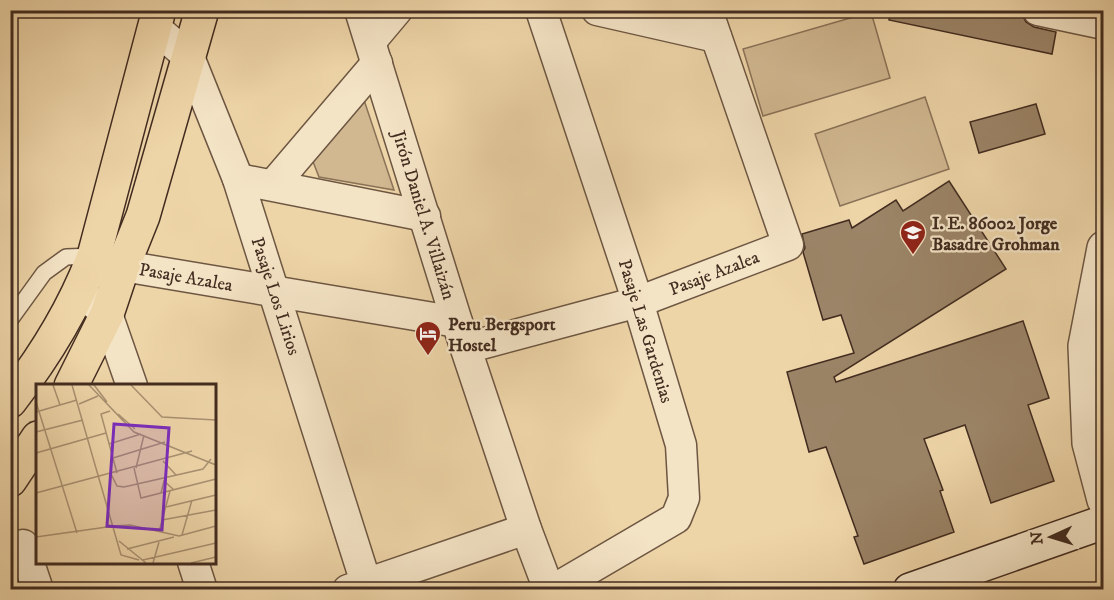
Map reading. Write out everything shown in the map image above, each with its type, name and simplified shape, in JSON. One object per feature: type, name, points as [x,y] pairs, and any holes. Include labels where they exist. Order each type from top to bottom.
[{"type":"main road","points":[[10,401],[36,369],[81,292],[109,261],[143,216],[202,10]]},
{"type":"main road","points":[[72,384],[107,314],[109,261],[156,19]]},
{"type":"main road","points":[[10,480],[36,441]]},
{"type":"street","name":"Jirón Daniel A. Villaizán","points":[[360,10],[462,335],[526,529],[551,590]]},
{"type":"street","points":[[274,184],[374,52],[397,10]]},
{"type":"street","name":"Pasaje Las Gardenias","points":[[541,10],[638,302],[681,446],[684,498],[676,518],[551,590]]},
{"type":"street","points":[[597,10],[712,24]]},
{"type":"street","points":[[1038,10],[1104,24]]},
{"type":"street","name":"Pasaje Los Lirios","points":[[156,19],[189,57],[238,179],[275,292],[357,586]]},
{"type":"street","name":"Pasaje Azalea","points":[[109,261],[275,292],[462,335],[638,302],[788,245],[712,24]]},
{"type":"street","points":[[238,179],[274,184],[424,216]]},
{"type":"street","points":[[1104,248],[1085,346],[1089,443],[1104,500]]},
{"type":"street","points":[[81,292],[107,314],[131,384]]},
{"type":"street","points":[[910,590],[1104,522]]},
{"type":"street","points":[[357,586],[526,529]]},
{"type":"street","points":[[23,545],[38,590]]},
{"type":"street","points":[[194,564],[202,590]]},
{"type":"lane","points":[[10,321],[45,273],[66,258],[109,261]]},
{"type":"shaded area","points":[[871,12],[890,78],[763,116],[743,49]]},
{"type":"shaded area","points":[[363,97],[394,190],[319,177],[310,154]]},
{"type":"shaded area","points":[[925,97],[949,169],[840,206],[815,134]]},
{"type":"building","points":[[890,10],[1009,10],[1021,13],[1026,22],[1034,27],[1056,32],[1052,54],[889,20]]},
{"type":"building","points":[[1036,104],[1045,134],[979,153],[970,122]]},
{"type":"building","points":[[949,181],[1006,269],[834,377],[836,382],[1023,321],[1049,398],[1028,405],[1054,481],[991,503],[965,425],[924,439],[943,490],[940,491],[954,532],[864,564],[854,537],[858,536],[826,447],[809,452],[787,372],[854,353],[841,315],[823,320],[803,252],[805,248],[802,234],[849,220],[852,228],[896,200],[903,211]]},
{"type":"place","name":"I. E. 86002 Jorge Basadre Grohman","points":[[913,256]]},
{"type":"place","name":"Peru Bergsport Hostel","points":[[428,357]]}]
